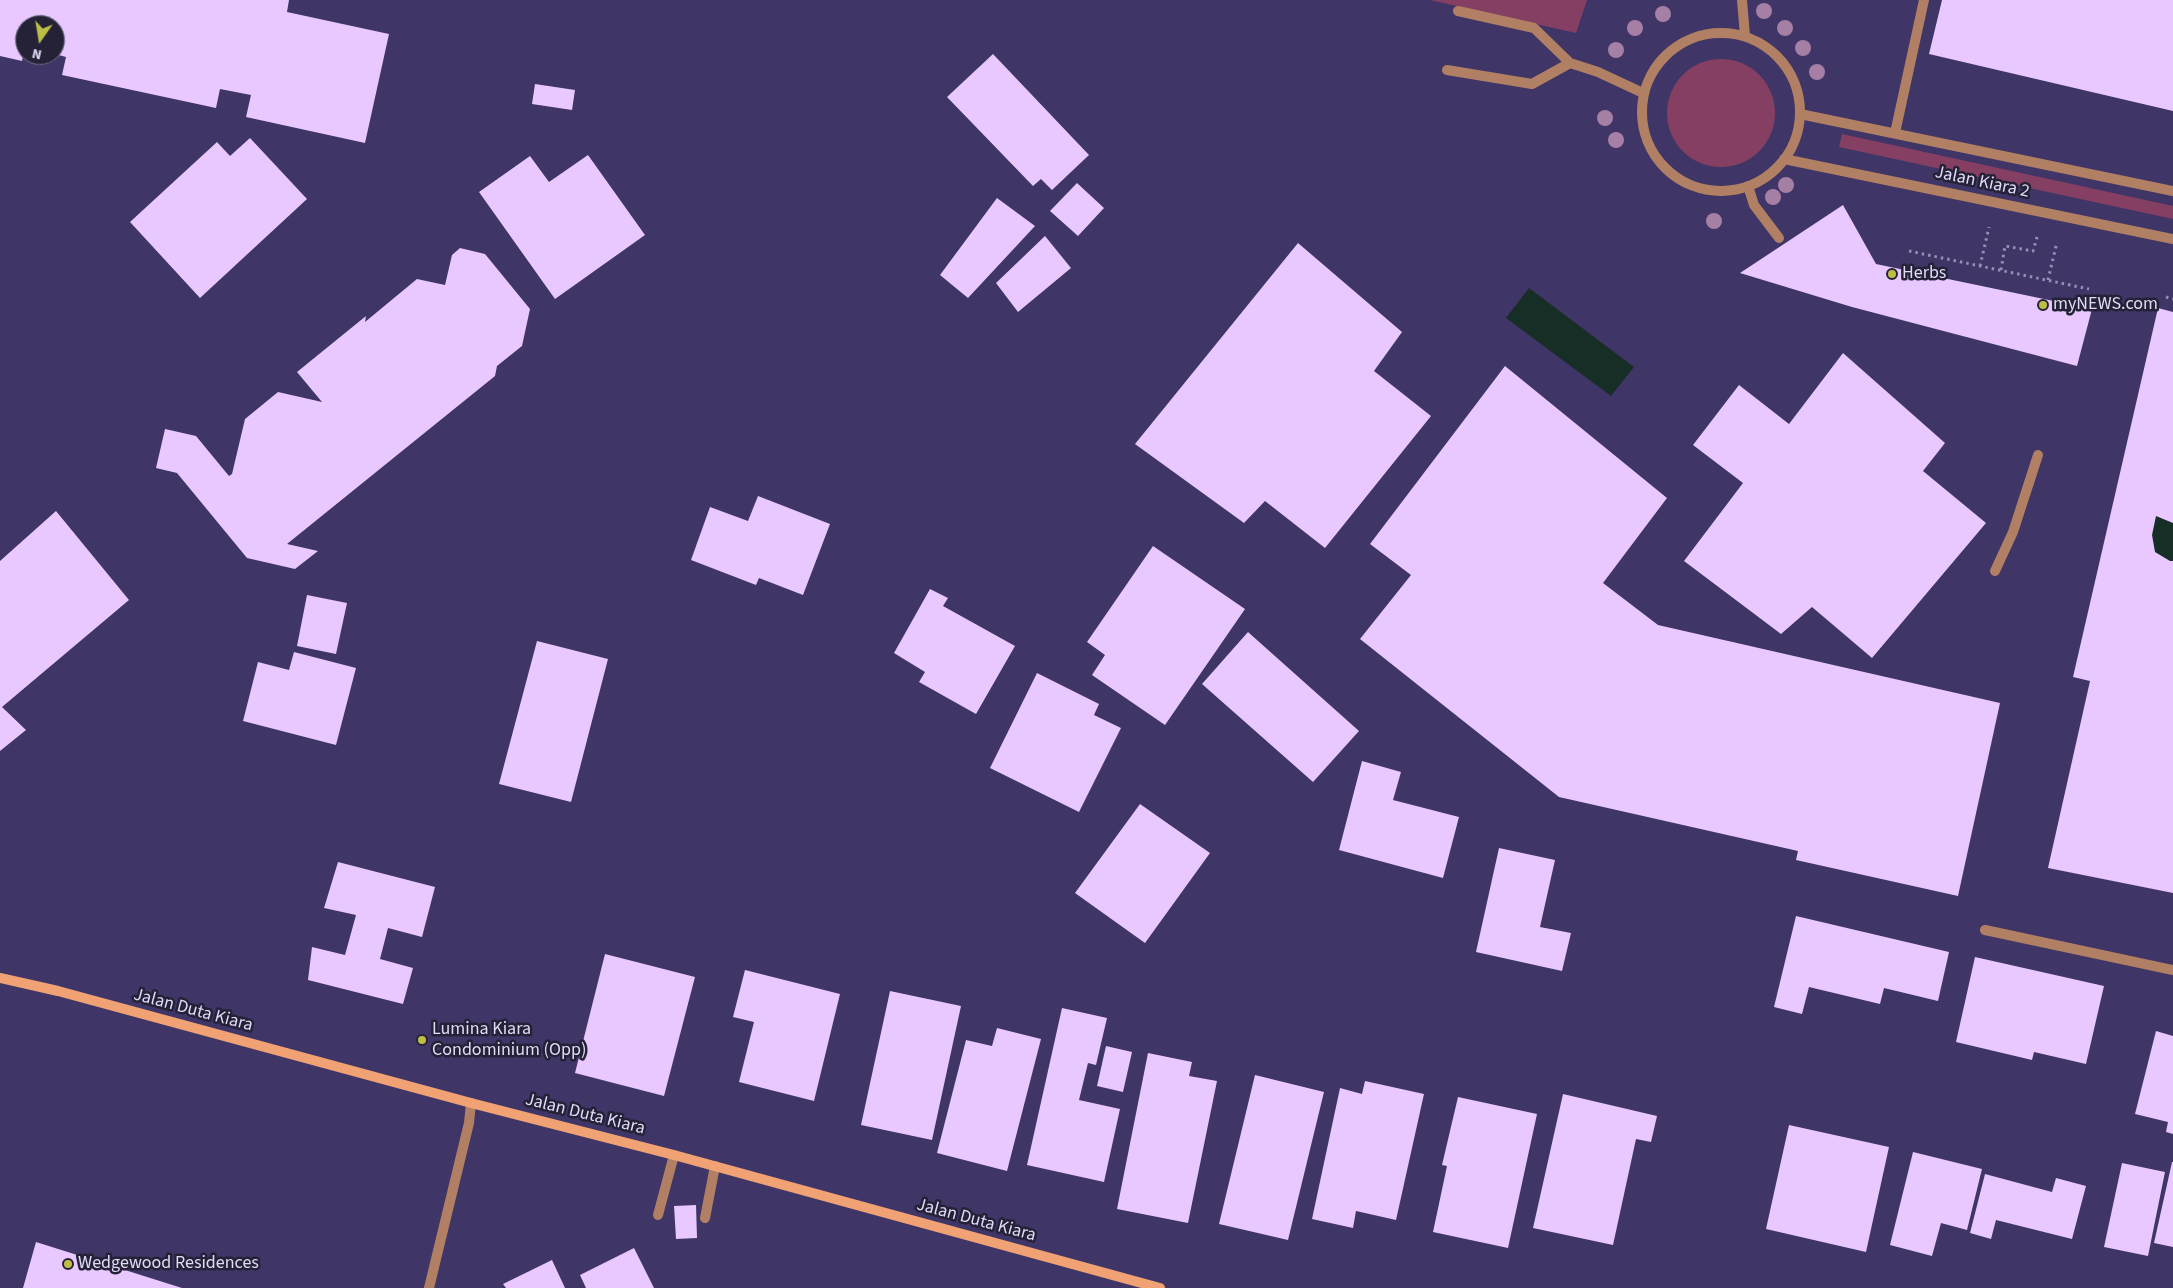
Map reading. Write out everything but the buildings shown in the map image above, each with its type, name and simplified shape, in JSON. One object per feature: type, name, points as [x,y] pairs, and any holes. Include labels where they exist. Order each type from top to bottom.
[{"type":"main road","name":"Jalan Duta Kiara","points":[[0,978],[58,991],[471,1103],[674,1155],[1160,1288]]},
{"type":"street","points":[[1742,0],[1745,36]]},
{"type":"street","points":[[1895,133],[1924,0]]},
{"type":"street","points":[[1458,11],[1534,28],[1570,64],[1598,72],[1643,93]]},
{"type":"street","points":[[1719,33],[1745,36],[1774,54],[1785,66],[1793,81],[1798,97],[1800,114],[1795,138],[1784,159],[1768,175],[1748,186],[1726,190],[1705,189],[1684,182],[1665,168],[1657,159],[1647,141],[1641,117],[1643,93],[1654,69],[1671,50],[1693,38],[1702,36],[1719,33]]},
{"type":"street","points":[[1447,70],[1532,84],[1570,64]]},
{"type":"street","name":"Jalan Kiara 2","points":[[1800,114],[2173,191]]},
{"type":"street","name":"Jalan Kiara 2","points":[[1784,159],[2173,239]]},
{"type":"street","points":[[1748,186],[1754,205],[1779,238]]},
{"type":"street","points":[[1995,571],[2013,532],[2038,455]]},
{"type":"street","points":[[1985,930],[2173,970]]},
{"type":"street","points":[[429,1288],[469,1123],[471,1103]]},
{"type":"street","points":[[658,1215],[674,1155]]},
{"type":"street","points":[[705,1218],[715,1166]]},
{"type":"path","points":[[1980,266],[1990,227]]},
{"type":"path","points":[[2001,270],[2005,246],[2033,251],[2037,237]]},
{"type":"path","points":[[2048,280],[2057,242]]},
{"type":"path","points":[[1909,250],[2089,289]]},
{"type":"path","points":[[2166,297],[2173,298]]},
{"type":"shaded area","points":[[1430,0],[1587,0],[1576,33]]},
{"type":"shaded area","points":[[1721,59],[1742,63],[1759,75],[1771,92],[1775,113],[1771,134],[1759,151],[1742,163],[1721,167],[1700,163],[1683,151],[1671,134],[1667,113],[1671,92],[1683,75],[1700,63]]},
{"type":"shaded area","points":[[1842,134],[2173,206],[2173,219],[1839,147]]},
{"type":"shaded area","points":[[1529,288],[1634,367],[1611,396],[1506,318]]},
{"type":"shaded area","points":[[2156,516],[2173,523],[2173,561],[2155,552],[2152,535]]},
{"type":"place","name":"Herbs","points":[[1892,274]]},
{"type":"place","name":"myNEWS.com","points":[[2043,305]]},
{"type":"place","name":"Lumina Kiara Condominium (Opp)","points":[[422,1040]]},
{"type":"place","name":"Wedgewood Residences","points":[[68,1264]]}]
